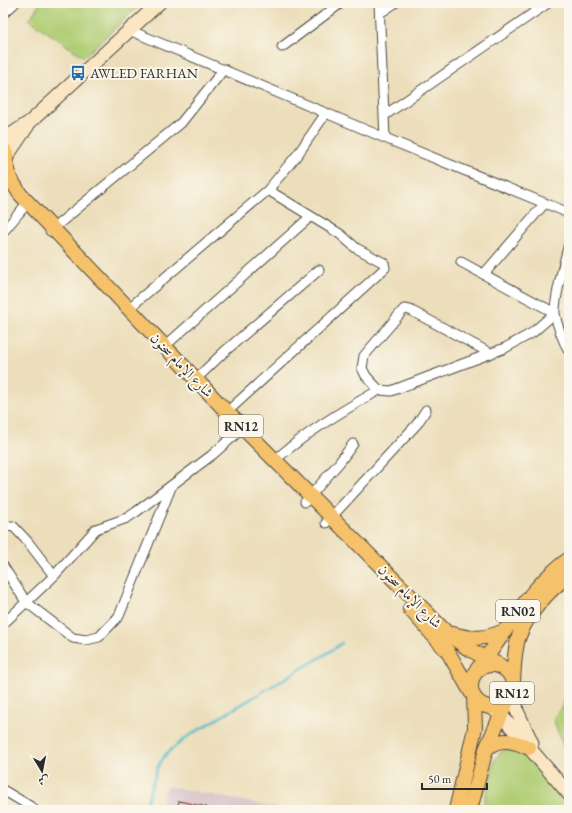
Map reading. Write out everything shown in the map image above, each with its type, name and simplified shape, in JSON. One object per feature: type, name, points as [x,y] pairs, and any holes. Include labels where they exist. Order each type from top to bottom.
[{"type":"main road","name":"شارع الإمام سحنون","points":[[5,158],[10,178],[50,231],[115,307],[237,433],[448,633],[467,648],[501,666]]},
{"type":"main road","name":"شارع الإمام سحنون","points":[[3,184],[24,207],[128,309],[275,460],[308,499]]},
{"type":"main road","name":"شارع الإمام سحنون","points":[[329,520],[434,635],[455,662],[473,694]]},
{"type":"main road","name":"RN02","points":[[476,672],[527,598],[550,573],[569,559]]},
{"type":"main road","name":"RN02","points":[[512,689],[518,638],[526,622],[546,597],[569,575]]},
{"type":"main road","points":[[448,633],[466,638],[479,639],[490,637],[504,631]]},
{"type":"main road","name":"RN12","points":[[487,665],[501,666],[506,670],[512,689],[504,703],[496,711],[478,702],[473,694],[472,678],[476,672],[487,665]]},
{"type":"main road","points":[[456,810],[475,728],[473,694]]},
{"type":"main road","points":[[470,810],[496,711]]},
{"type":"main road","points":[[486,749],[492,744],[503,740],[529,748]]},
{"type":"street","points":[[3,14],[15,3]]},
{"type":"street","points":[[3,140],[30,122],[159,3]]},
{"type":"street","points":[[282,47],[341,3]]},
{"type":"street","points":[[379,3],[385,138]]},
{"type":"street","points":[[380,13],[395,3]]},
{"type":"street","points":[[385,115],[548,4]]},
{"type":"street","points":[[129,30],[385,138],[569,213]]},
{"type":"street","points":[[50,231],[181,123],[224,69]]},
{"type":"street","points":[[128,309],[268,190],[298,154],[326,113]]},
{"type":"street","points":[[5,158],[30,122]]},
{"type":"street","points":[[227,412],[385,269],[384,263],[356,248],[340,234],[268,190]]},
{"type":"street","points":[[484,274],[545,203]]},
{"type":"street","points":[[3,232],[24,207]]},
{"type":"street","points":[[164,347],[310,217]]},
{"type":"street","points":[[275,460],[297,440],[335,414],[379,390],[390,391],[490,354],[520,341],[542,326],[555,313],[565,274],[569,244]]},
{"type":"street","points":[[462,262],[555,313],[565,345],[569,351]]},
{"type":"street","points":[[196,379],[224,352],[319,270]]},
{"type":"street","points":[[379,390],[364,372],[362,368],[363,360],[404,309],[410,310],[490,354]]},
{"type":"street","points":[[329,520],[399,445],[417,424],[426,410]]},
{"type":"street","points":[[3,624],[54,576],[96,529],[128,518],[212,455],[237,433]]},
{"type":"street","points":[[308,499],[353,444]]},
{"type":"street","points":[[3,566],[26,602],[73,638],[86,640],[99,637],[119,616],[172,485]]},
{"type":"street","points":[[3,527],[13,526],[54,576]]},
{"type":"street","points":[[512,689],[524,728],[546,765]]},
{"type":"street","points":[[496,711],[546,765],[569,794]]},
{"type":"street","points":[[3,790],[33,808]]},
{"type":"shaded area","points":[[167,786],[288,810],[158,810]]},
{"type":"green space","points":[[40,3],[142,3],[84,57],[29,20]]},
{"type":"green space","points":[[569,695],[569,761],[553,719]]},
{"type":"green space","points":[[513,750],[526,756],[569,807],[569,810],[482,810],[495,759],[502,751]]},
{"type":"building","points":[[179,801],[207,807],[207,810],[177,810]]},
{"type":"waterway","points":[[144,810],[158,766],[166,754],[187,737],[342,643]]},
{"type":"place","name":"AWLED FARHAN","points":[[78,73]]}]
